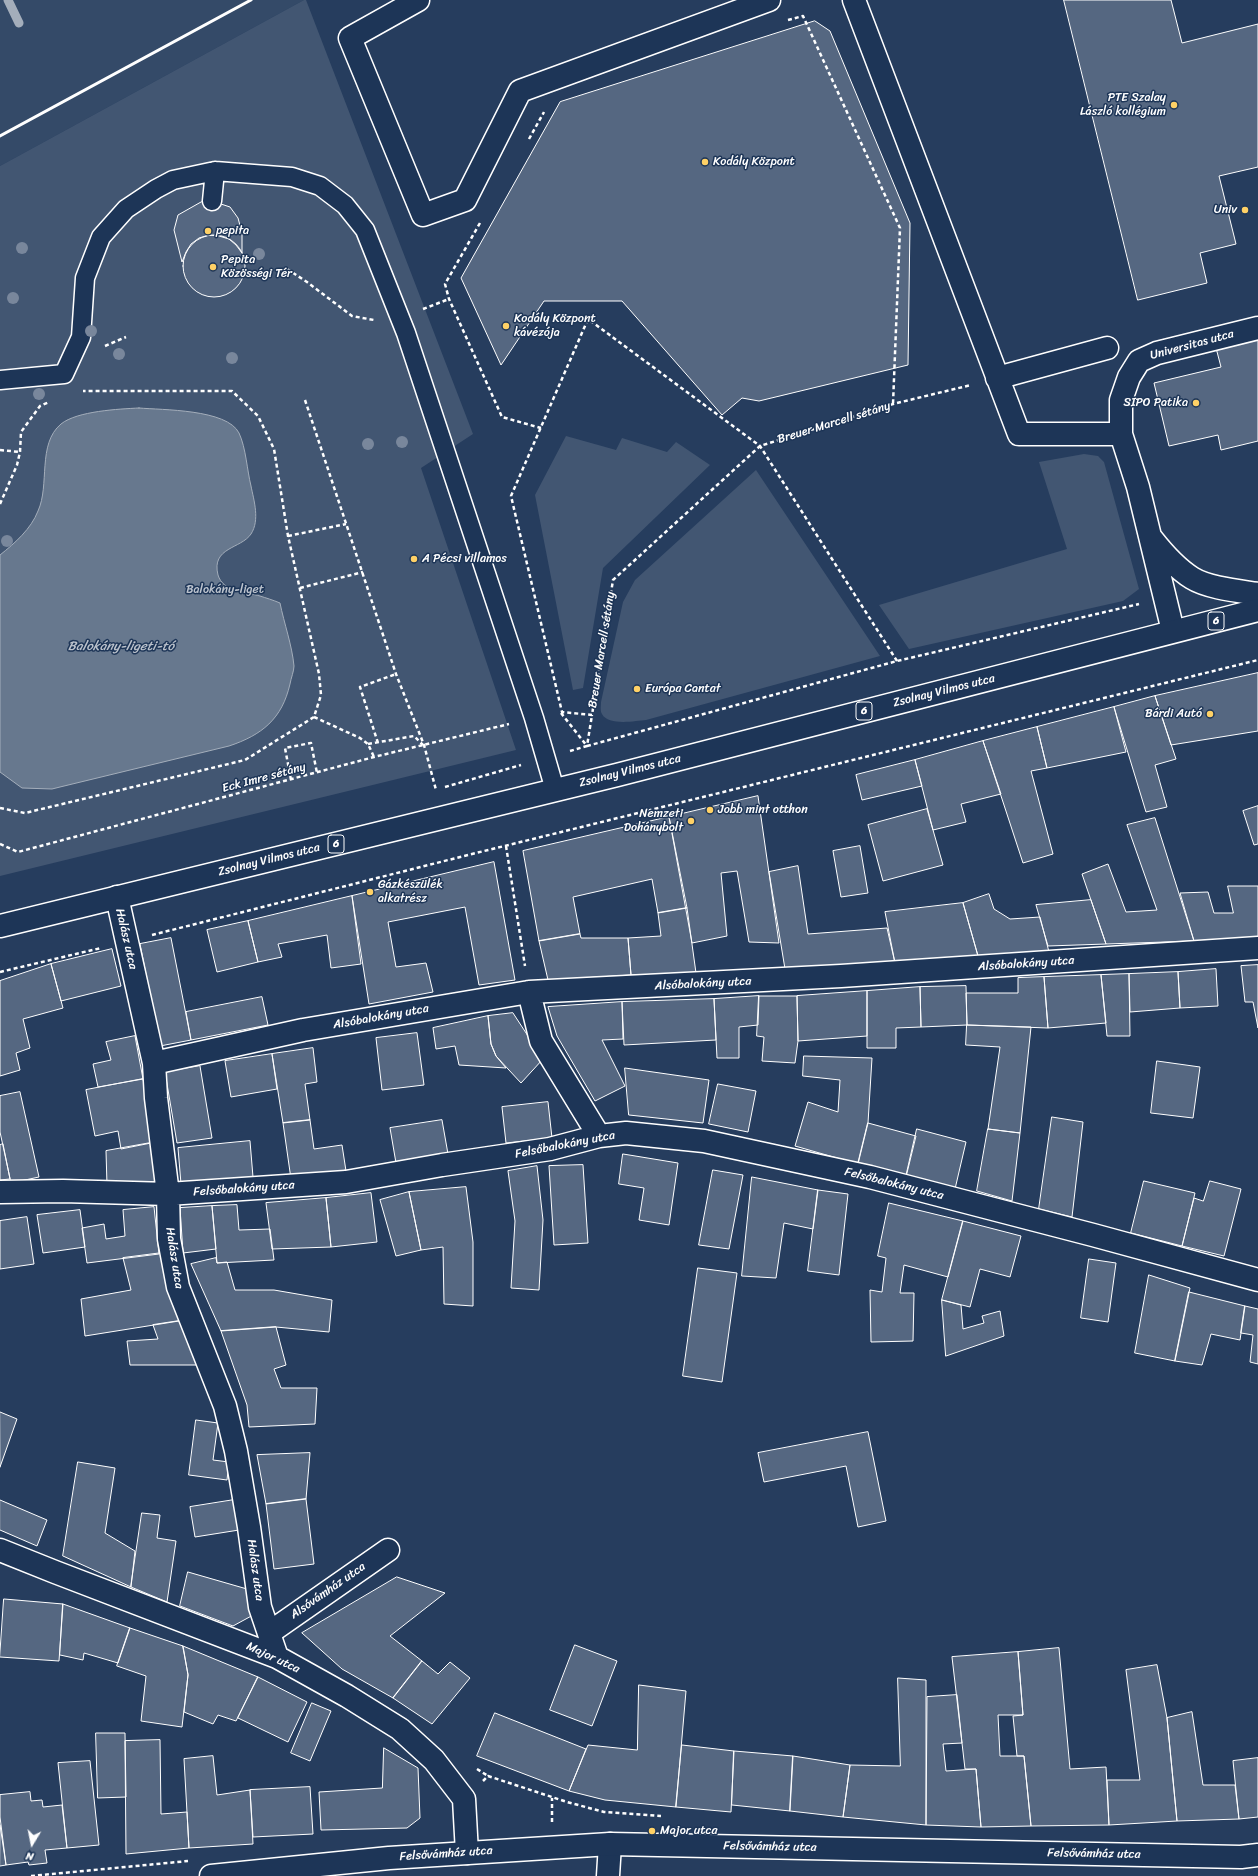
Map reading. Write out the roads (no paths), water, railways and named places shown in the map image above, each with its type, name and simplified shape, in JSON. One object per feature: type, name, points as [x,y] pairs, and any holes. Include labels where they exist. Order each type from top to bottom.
[{"type":"street","points":[[418,0],[350,38],[423,215],[465,200],[520,91],[770,0]]},
{"type":"street","points":[[854,0],[1019,434],[1121,434]]},
{"type":"street","name":"Universitas utca","points":[[1173,631],[1138,487],[1121,434],[1121,400],[1129,377],[1140,360],[1157,353],[1258,328]]},
{"type":"street","points":[[997,378],[1107,348]]},
{"type":"street","name":"Universitas utca","points":[[1149,534],[1166,556],[1192,578],[1224,589],[1258,594]]},
{"type":"street","name":"Zsolnay Vilmos utca","points":[[0,926],[555,790],[1258,610]]},
{"type":"street","name":"Halász utca","points":[[117,897],[154,1064],[156,1098],[168,1194],[169,1239],[178,1287],[225,1406],[248,1520],[260,1607],[277,1657]]},
{"type":"street","name":"Alsóbalokány utca","points":[[154,1064],[303,1030],[529,992],[841,976],[1258,948]]},
{"type":"street","points":[[529,992],[541,1041],[599,1136]]},
{"type":"street","name":"Felsőbalokány utca","points":[[0,1192],[63,1191],[168,1194],[346,1182],[442,1165],[550,1149],[599,1136],[626,1133],[712,1142],[878,1179],[1258,1280]]},
{"type":"street","name":"Major utca","points":[[0,1550],[277,1657],[347,1696],[400,1729],[434,1760],[464,1799],[467,1853]]},
{"type":"street","name":"Alsóvámház utca","points":[[269,1633],[388,1550]]},
{"type":"street","points":[[608,1876],[610,1844]]},
{"type":"street","name":"Felsővámház utca","points":[[210,1876],[390,1858],[610,1844],[1240,1858],[1258,1855]]},
{"type":"lane","points":[[212,201],[215,171]]},
{"type":"lane","points":[[0,380],[64,374],[81,337],[85,278],[102,237],[126,209],[156,189],[173,180],[215,171],[292,177],[320,186],[345,205],[364,230],[399,317],[534,718],[555,790]]},
{"type":"water","name":"Balokány-ligeti-tó","points":[[139,408],[178,410],[208,415],[222,419],[232,425],[239,433],[245,452],[256,517],[254,529],[251,534],[241,543],[228,550],[219,559],[217,566],[218,575],[221,581],[230,588],[280,603],[292,650],[294,666],[286,696],[282,707],[269,724],[261,731],[241,742],[52,789],[22,788],[0,772],[0,555],[22,535],[35,518],[41,501],[46,453],[49,442],[54,432],[61,424],[87,413]]},
{"type":"waterway","points":[[8,0],[19,23]]},
{"type":"railway","points":[[0,136],[251,0]]},
{"type":"place","name":"PTE Szalay László kollégium","points":[[1174,105]]},
{"type":"place","name":"Kodály Központ","points":[[705,162]]},
{"type":"place","name":"Univ","points":[[1245,210]]},
{"type":"place","name":"pepita","points":[[208,231]]},
{"type":"place","name":"Pepita Közösségi Tér","points":[[213,267]]},
{"type":"place","name":"Kodály Központ kávézója","points":[[506,326]]},
{"type":"place","name":"SIPO Patika","points":[[1196,403]]},
{"type":"place","name":"A Pécsi villamos","points":[[414,559]]},
{"type":"place","name":"Európa Cantat","points":[[637,689]]},
{"type":"place","name":"Bárdi Autó","points":[[1210,714]]},
{"type":"place","name":"Jobb mint otthon","points":[[710,810]]},
{"type":"place","name":"Nemzeti Dohánybolt","points":[[691,821]]},
{"type":"place","name":"Gázkészülék alkatrész","points":[[370,892]]},
{"type":"place","name":"Major utca","points":[[652,1831]]},
{"type":"park label","name":"Balokány-liget","points":[[225,590]]}]
